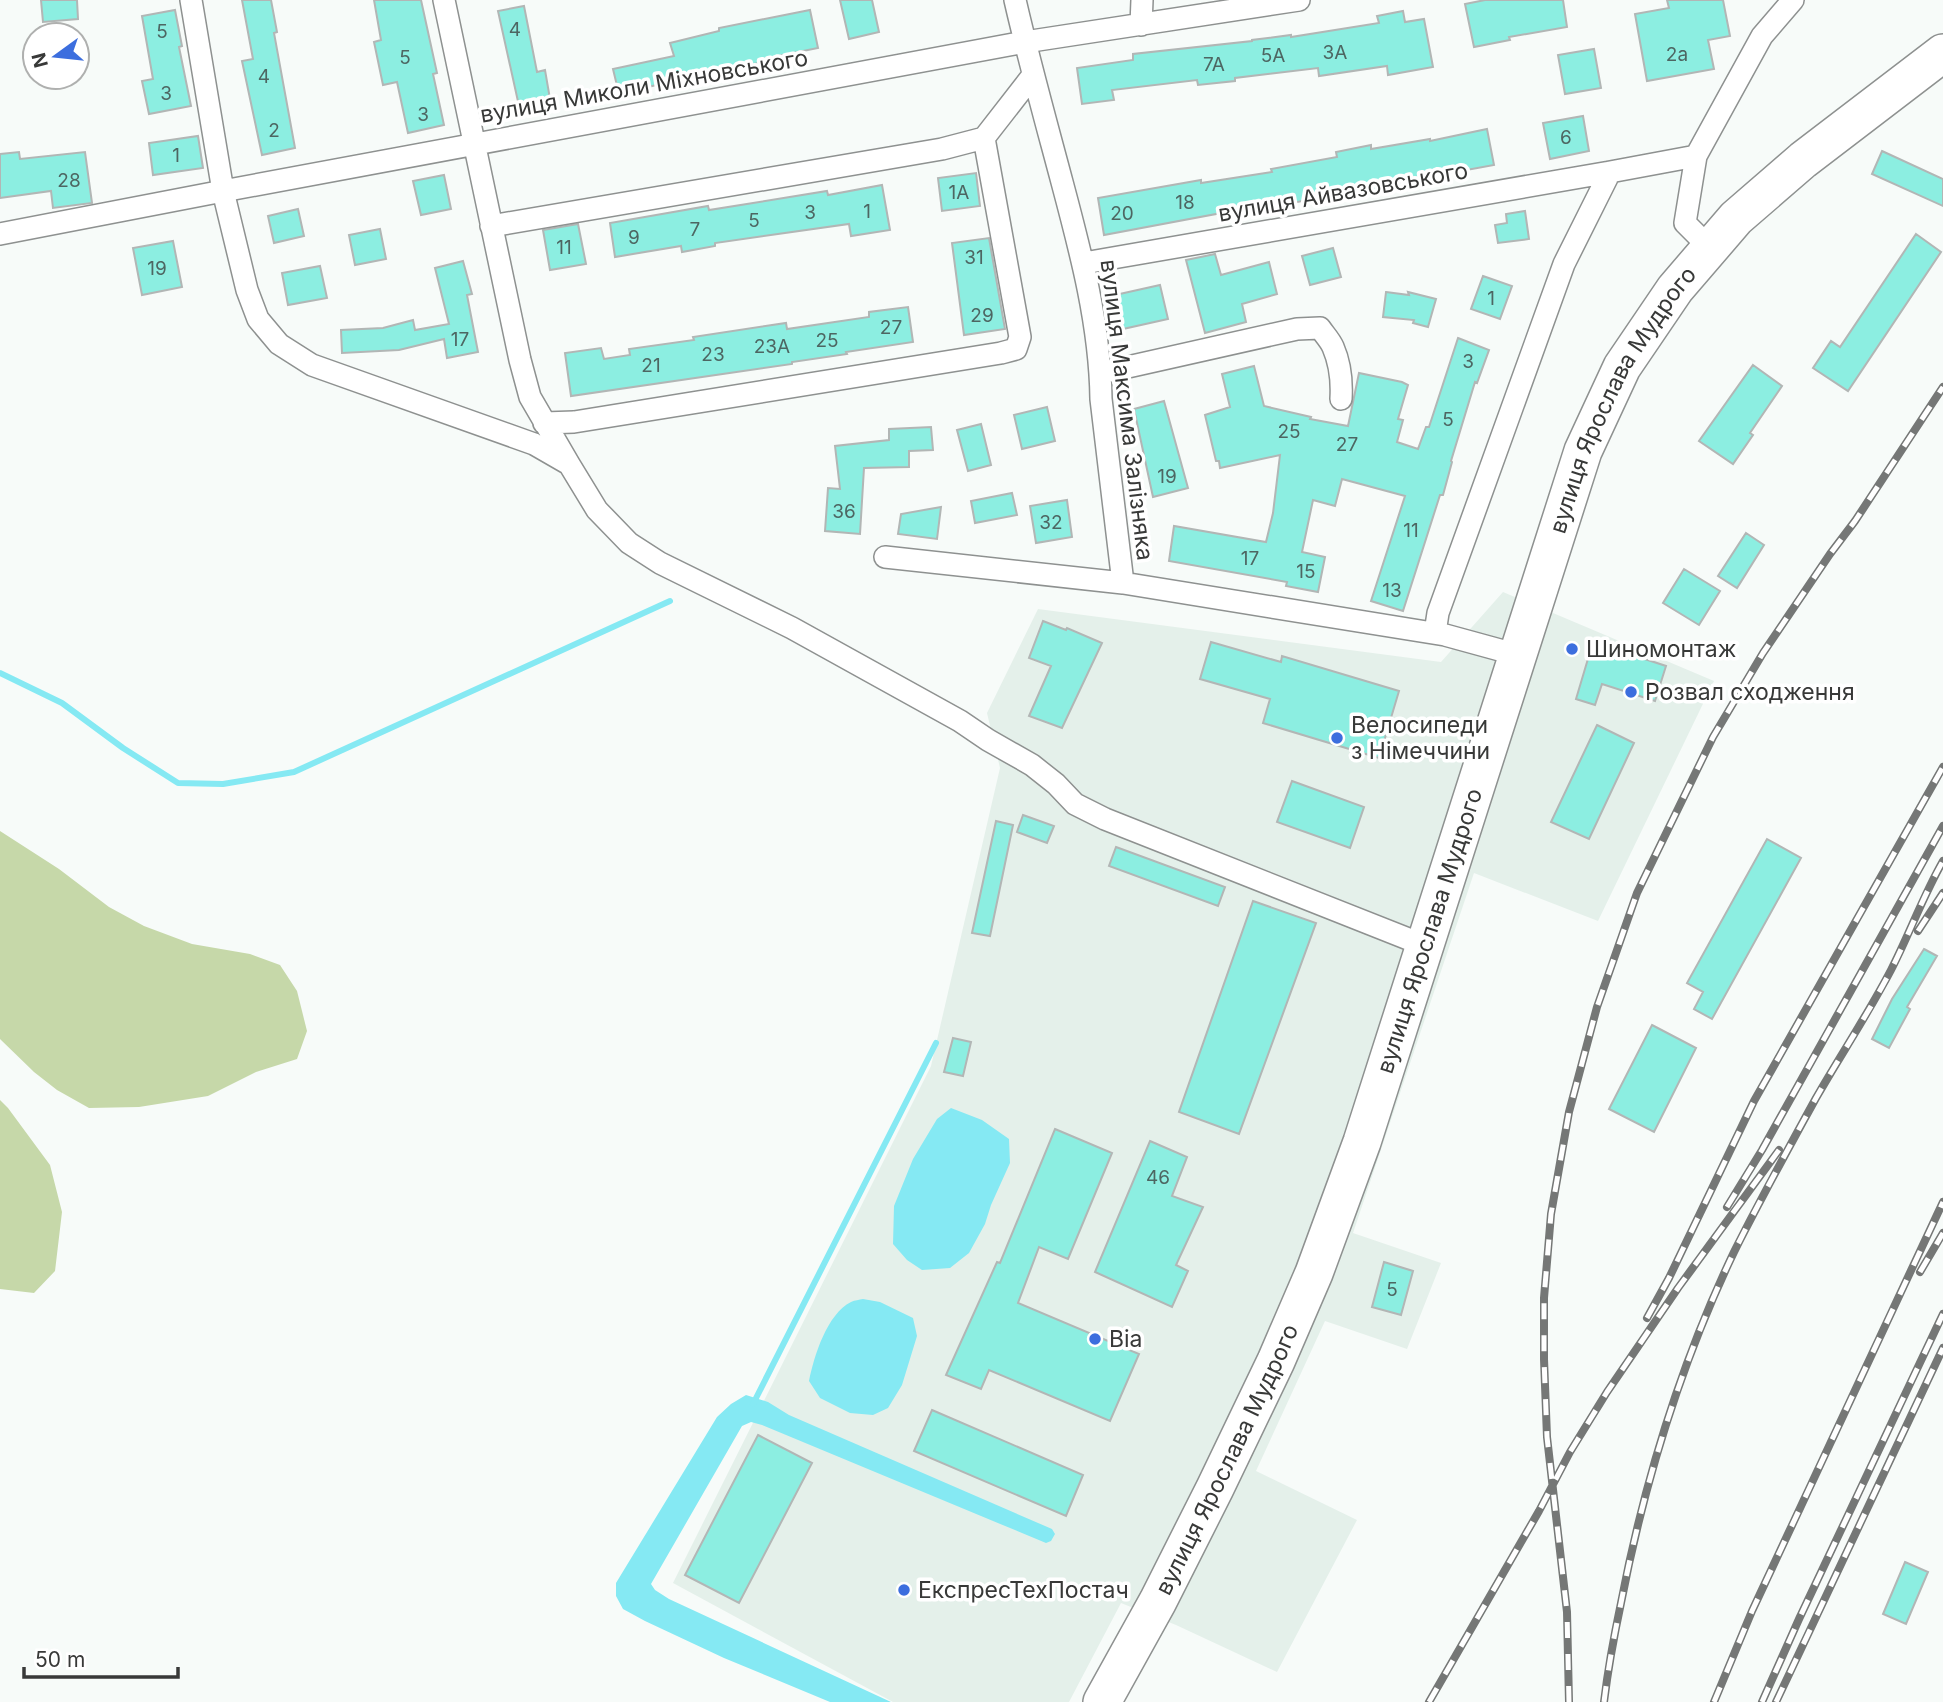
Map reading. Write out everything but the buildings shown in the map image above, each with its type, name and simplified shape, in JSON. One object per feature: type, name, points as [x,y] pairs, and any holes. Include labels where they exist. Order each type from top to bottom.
[{"type":"highway","name":"вулиця Ярослава Мудрого","points":[[1102,1702],[1158,1601],[1209,1499],[1276,1361],[1314,1273],[1363,1142],[1583,451],[1622,367],[1675,289],[1736,218],[1803,160],[1943,53]]},
{"type":"street","points":[[191,0],[223,191],[247,290],[258,319],[279,344],[312,365],[534,444],[569,464]]},
{"type":"street","points":[[444,0],[530,397],[597,510],[629,543],[660,564],[792,628],[960,721],[1032,765],[1075,804],[1105,819],[1426,946]]},
{"type":"street","name":"вулиця Максима Залізняка","points":[[1015,0],[1084,263],[1101,373],[1101,399],[1123,583]]},
{"type":"street","points":[[1141,25],[1142,0]]},
{"type":"street","name":"вулиця Миколи Міхновського","points":[[0,234],[1025,43],[1299,0]]},
{"type":"street","points":[[1710,248],[1685,223],[1696,156],[1762,36],[1793,0]]},
{"type":"street","points":[[491,226],[942,149],[984,138],[1033,75]]},
{"type":"street","points":[[544,423],[574,422],[1016,349],[1020,337],[984,138]]},
{"type":"street","name":"вулиця Айвазовського","points":[[1084,263],[1696,156]]},
{"type":"street","points":[[1435,634],[1438,613],[1564,264],[1610,172]]},
{"type":"street","points":[[1101,373],[1297,329],[1320,328],[1333,346],[1340,370],[1340,399]]},
{"type":"street","points":[[885,557],[1123,583],[1435,634],[1518,655]]},
{"type":"shaded area","points":[[1503,592],[1714,681],[1598,921],[1474,873],[1353,1233],[1441,1263],[1407,1349],[1325,1321],[1256,1471],[1357,1520],[1277,1672],[1176,1625],[1121,1603],[1069,1702],[893,1702],[673,1583],[931,1066],[1000,768],[987,713],[1038,609],[1441,662]]},
{"type":"green space","points":[[0,831],[59,869],[109,907],[144,926],[192,944],[250,954],[280,965],[297,991],[307,1031],[297,1059],[256,1072],[208,1096],[139,1107],[89,1108],[57,1090],[0,1039]]},
{"type":"green space","points":[[0,1100],[50,1165],[62,1212],[55,1271],[34,1293],[0,1289]]},
{"type":"water","points":[[951,1108],[982,1120],[1009,1139],[1010,1163],[985,1224],[969,1253],[950,1268],[922,1270],[907,1260],[893,1244],[894,1206],[913,1159],[937,1119]]},
{"type":"water","points":[[863,1299],[880,1302],[913,1318],[917,1336],[902,1385],[888,1408],[873,1415],[850,1413],[820,1398],[809,1381],[818,1348],[828,1326],[852,1301]]},
{"type":"water","points":[[746,1395],[768,1402],[789,1415],[1052,1529],[1055,1534],[1051,1541],[1046,1543],[762,1425],[751,1422],[742,1426],[651,1584],[669,1599],[891,1702],[830,1702],[724,1658],[645,1621],[623,1609],[616,1596],[616,1583],[717,1417]]},
{"type":"waterway","points":[[0,673],[62,703],[123,748],[178,783],[223,784],[294,772],[670,601]]},
{"type":"waterway","points":[[753,1404],[936,1043]]},
{"type":"railway","points":[[1569,1702],[1567,1612],[1547,1437],[1544,1298],[1551,1214],[1569,1112],[1597,1007],[1637,893],[1713,737],[1763,653],[1855,521],[1943,387]]},
{"type":"railway","points":[[1647,1318],[1754,1101],[1943,767]]},
{"type":"railway","points":[[1727,1207],[1762,1150],[1943,826]]},
{"type":"railway","points":[[1604,1702],[1616,1628],[1641,1513],[1666,1424],[1697,1337],[1754,1213],[1816,1098],[1891,970],[1943,861]]},
{"type":"railway","points":[[1918,931],[1943,893]]},
{"type":"railway","points":[[1429,1702],[1570,1452],[1607,1392],[1678,1288],[1779,1150]]},
{"type":"railway","points":[[1714,1702],[1752,1611],[1943,1202]]},
{"type":"railway","points":[[1920,1272],[1943,1233]]},
{"type":"railway","points":[[1762,1702],[1943,1314]]},
{"type":"railway","points":[[1776,1702],[1943,1348]]},
{"type":"place","name":"Шиномонтаж","points":[[1572,649]]},
{"type":"place","name":"Розвал сходження","points":[[1631,692]]},
{"type":"place","name":"Велосипеди з Німеччини","points":[[1337,738]]},
{"type":"place","name":"Віа","points":[[1095,1339]]},
{"type":"place","name":"ЕкспресТехПостач","points":[[904,1590]]}]
